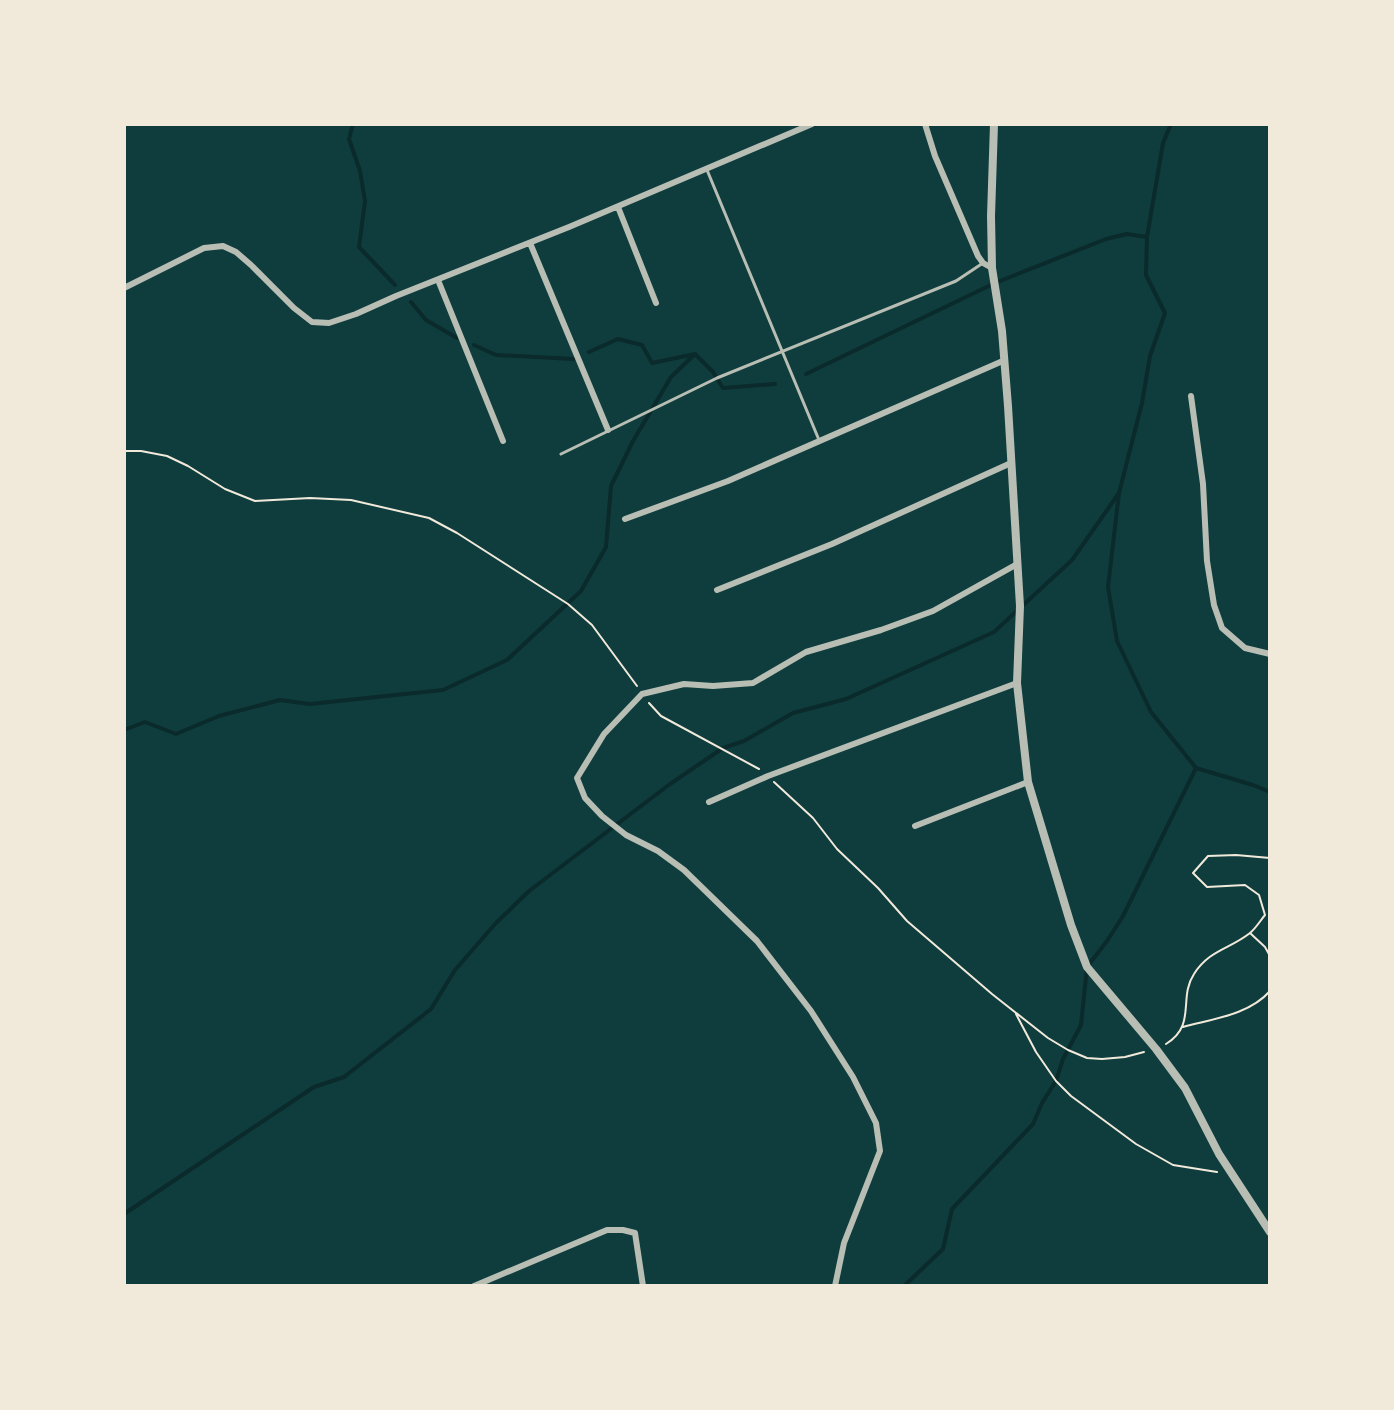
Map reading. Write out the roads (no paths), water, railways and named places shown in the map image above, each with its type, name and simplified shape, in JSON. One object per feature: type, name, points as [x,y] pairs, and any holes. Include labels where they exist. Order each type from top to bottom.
[{"type":"street","points":[[124,288],[204,248],[216,245],[236,252],[294,308],[312,322],[329,323],[618,207],[812,124]]},
{"type":"street","points":[[925,124],[935,156],[978,256],[983,263],[992,268]]},
{"type":"street","points":[[994,124],[992,268],[1005,360],[1020,606],[1017,682],[1028,782],[1071,925],[1087,967],[1185,1088],[1219,1154],[1269,1232]]},
{"type":"street","points":[[618,207],[656,303]]},
{"type":"street","points":[[530,243],[608,430]]},
{"type":"street","points":[[438,280],[503,441]]},
{"type":"street","points":[[626,519],[728,481],[1005,360]]},
{"type":"street","points":[[1191,396],[1203,484],[1207,561],[1214,605],[1222,628],[1245,648],[1269,654]]},
{"type":"street","points":[[717,590],[832,544],[1011,463]]},
{"type":"street","points":[[835,1286],[844,1243],[880,1151],[876,1123],[853,1077],[811,1011],[757,941],[684,870],[658,850],[626,835],[602,816],[585,798],[577,778],[604,734],[642,694],[684,684],[712,686],[753,683],[806,652],[881,630],[933,611],[1017,564]]},
{"type":"street","points":[[709,802],[768,776],[1017,682]]},
{"type":"street","points":[[915,826],[1028,782]]},
{"type":"street","points":[[474,1286],[607,1230],[623,1230],[635,1233],[643,1286]]},
{"type":"lane","points":[[706,170],[819,441]]},
{"type":"lane","points":[[561,454],[717,378],[956,280],[983,263]]},
{"type":"waterway","points":[[353,124],[349,139],[360,171],[365,201],[359,247],[395,285]]},
{"type":"waterway","points":[[1171,124],[1163,143],[1147,237],[1146,275],[1165,313],[1150,356],[1142,403],[1119,493],[1108,587],[1117,641],[1151,712],[1196,768],[1270,792]]},
{"type":"waterway","points":[[806,374],[995,283],[1106,239],[1127,234],[1147,237]]},
{"type":"waterway","points":[[411,302],[426,320],[457,338]]},
{"type":"waterway","points":[[589,352],[618,339],[642,345],[652,363],[695,354],[713,372],[723,388],[775,384]]},
{"type":"waterway","points":[[474,345],[496,355],[574,359]]},
{"type":"waterway","points":[[124,730],[145,722],[176,734],[219,716],[280,700],[310,704],[443,690],[507,660],[581,591],[606,547],[611,486],[633,441],[671,377],[695,354]]},
{"type":"waterway","points":[[124,1214],[314,1087],[344,1077],[431,1009],[455,970],[495,924],[529,891],[670,784],[723,748],[744,741],[793,713],[846,699],[994,632],[1072,560],[1119,493]]},
{"type":"waterway","points":[[904,1286],[943,1249],[952,1209],[1033,1124],[1042,1103],[1056,1081],[1063,1059],[1081,1025],[1087,967],[1123,916],[1196,768]]}]
